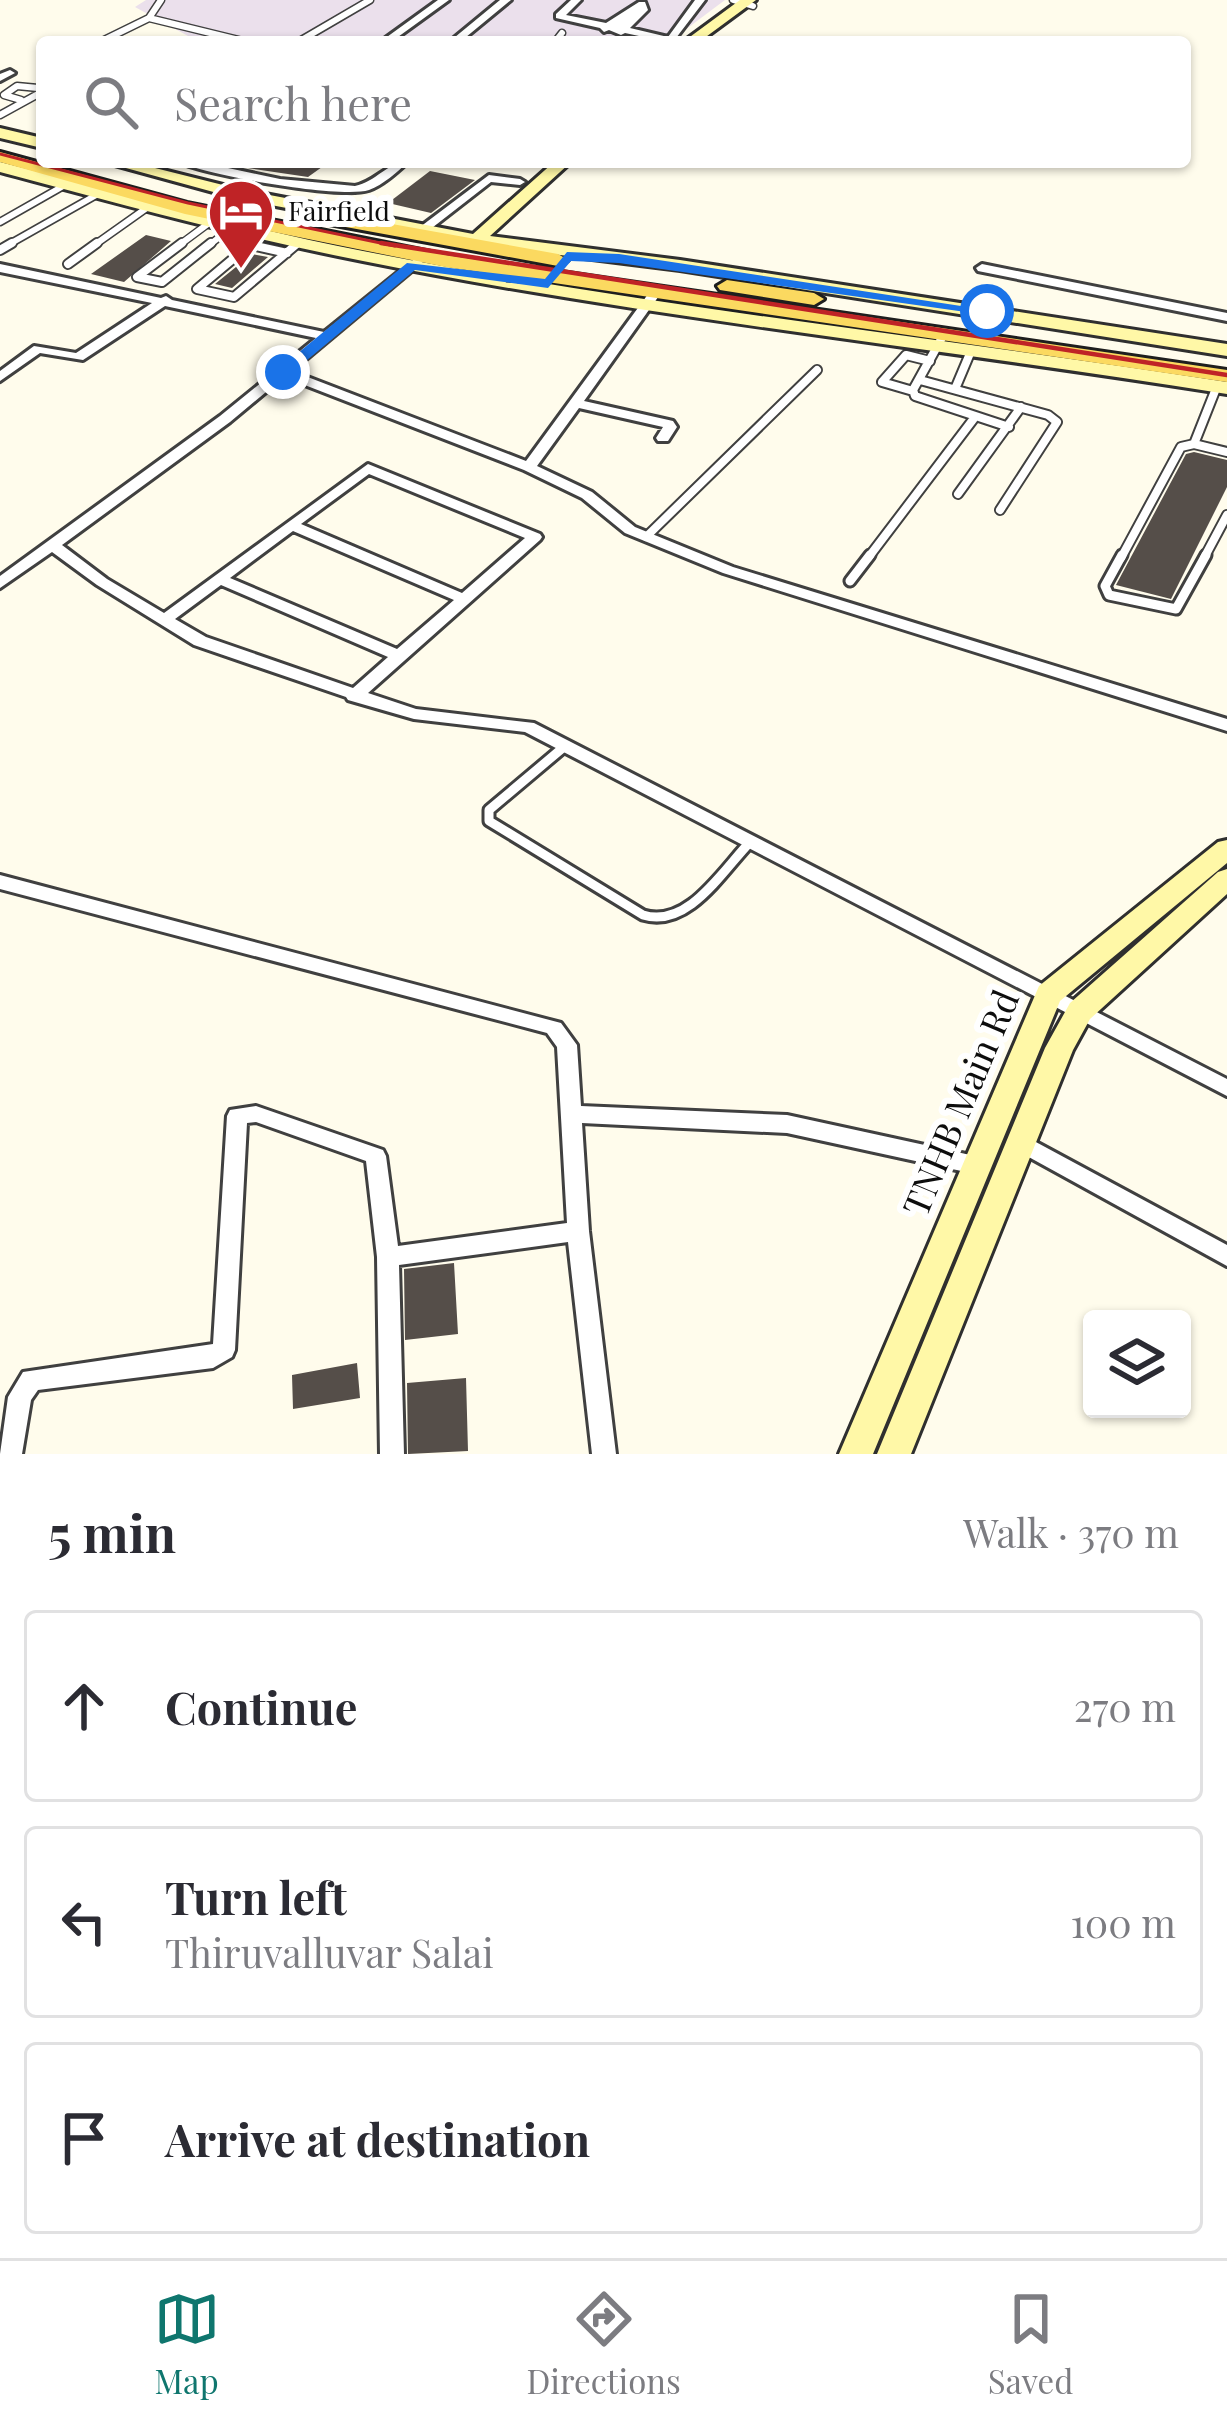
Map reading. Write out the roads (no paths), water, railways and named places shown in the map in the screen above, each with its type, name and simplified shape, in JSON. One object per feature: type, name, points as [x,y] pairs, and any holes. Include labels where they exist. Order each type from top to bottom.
[{"type":"main road","points":[[0,143],[36,152]]},
{"type":"main road","points":[[0,157],[36,167]]},
{"type":"main road","points":[[40,168],[185,208],[417,261],[937,347],[1085,346],[1224,383]]},
{"type":"main road","points":[[97,168],[202,195],[463,240],[1085,346],[1227,362]]},
{"type":"street","points":[[393,36],[444,0]]},
{"type":"street","points":[[461,36],[506,0]]},
{"type":"street","points":[[577,0],[560,16],[645,36]]},
{"type":"street","points":[[678,36],[700,0]]},
{"type":"street","points":[[699,36],[751,1]]},
{"type":"street","points":[[713,36],[751,1]]},
{"type":"street","points":[[604,28],[644,2]]},
{"type":"street","points":[[621,32],[643,10],[644,2]]},
{"type":"street","points":[[0,133],[36,142]]},
{"type":"street","points":[[0,167],[231,228],[257,240],[417,261],[506,281],[652,298],[529,467]]},
{"type":"street","points":[[138,168],[463,240],[1227,350]]},
{"type":"street","points":[[213,168],[280,182],[355,188],[370,186],[395,168]]},
{"type":"street","points":[[463,240],[537,168]]},
{"type":"street","points":[[463,240],[555,168]]},
{"type":"street","points":[[424,230],[489,178],[520,182]]},
{"type":"street","points":[[318,209],[335,185]]},
{"type":"street","points":[[318,209],[355,188]]},
{"type":"street","points":[[0,583],[283,372],[417,261]]},
{"type":"street","points":[[0,268],[326,337]]},
{"type":"street","points":[[982,268],[1227,317]]},
{"type":"street","points":[[78,357],[166,300]]},
{"type":"street","points":[[937,347],[1224,383]]},
{"type":"street","points":[[0,376],[38,349],[96,364]]},
{"type":"street","points":[[283,372],[529,467],[587,495],[622,526],[769,584],[1227,725]]},
{"type":"street","points":[[575,403],[668,424],[663,438]]},
{"type":"street","points":[[165,619],[368,468],[535,537],[354,696]]},
{"type":"street","points":[[293,526],[464,599]]},
{"type":"street","points":[[51,544],[200,641],[414,714],[528,728],[1227,1088]]},
{"type":"street","points":[[222,580],[399,656]]},
{"type":"street","name":"TNHB Main Rd","points":[[856,1454],[1049,994],[1227,849]]},
{"type":"street","points":[[894,1454],[1059,1048],[1081,1010],[1227,879]]},
{"type":"street","points":[[0,882],[554,1028],[568,1045],[578,1231],[604,1454]]},
{"type":"street","points":[[10,1454],[20,1397],[31,1379],[213,1357],[224,1351],[237,1116],[256,1114],[376,1156],[388,1257],[392,1454]]},
{"type":"street","points":[[571,1114],[787,1124],[975,1165]]},
{"type":"street","points":[[1021,1143],[1227,1256]]},
{"type":"street","points":[[388,1257],[578,1231]]},
{"type":"lane","points":[[112,36],[148,18],[161,0]]},
{"type":"lane","points":[[308,36],[370,0]]},
{"type":"lane","points":[[148,18],[223,36]]},
{"type":"lane","points":[[21,100],[4,95],[36,80]]},
{"type":"lane","points":[[29,86],[36,90]]},
{"type":"lane","points":[[0,115],[36,94]]},
{"type":"lane","points":[[0,222],[65,185]]},
{"type":"lane","points":[[0,250],[98,194]]},
{"type":"lane","points":[[68,264],[148,208]]},
{"type":"lane","points":[[209,223],[137,277],[163,282],[231,228]]},
{"type":"lane","points":[[257,240],[197,289],[234,297],[294,247]]},
{"type":"lane","points":[[914,391],[937,347]]},
{"type":"lane","points":[[937,347],[906,355],[882,382],[914,391],[919,399],[1009,427]]},
{"type":"lane","points":[[955,388],[971,351]]},
{"type":"lane","points":[[646,537],[817,370]]},
{"type":"lane","points":[[920,380],[1054,418],[1056,428],[1000,510]]},
{"type":"lane","points":[[1194,445],[1224,383]]},
{"type":"lane","points":[[958,494],[1021,407]]},
{"type":"lane","points":[[850,581],[975,417]]},
{"type":"lane","points":[[1227,452],[1181,447],[1105,586],[1109,595],[1176,609],[1227,515]]},
{"type":"lane","points":[[565,746],[489,809],[489,821],[643,915],[659,920],[679,916],[751,841]]},
{"type":"railway","points":[[0,154],[36,163]]},
{"type":"railway","points":[[54,168],[188,203],[395,246]]},
{"type":"railway","points":[[381,243],[1227,375]]},
{"type":"place","name":"Fairfield","points":[[241,271]]}]
